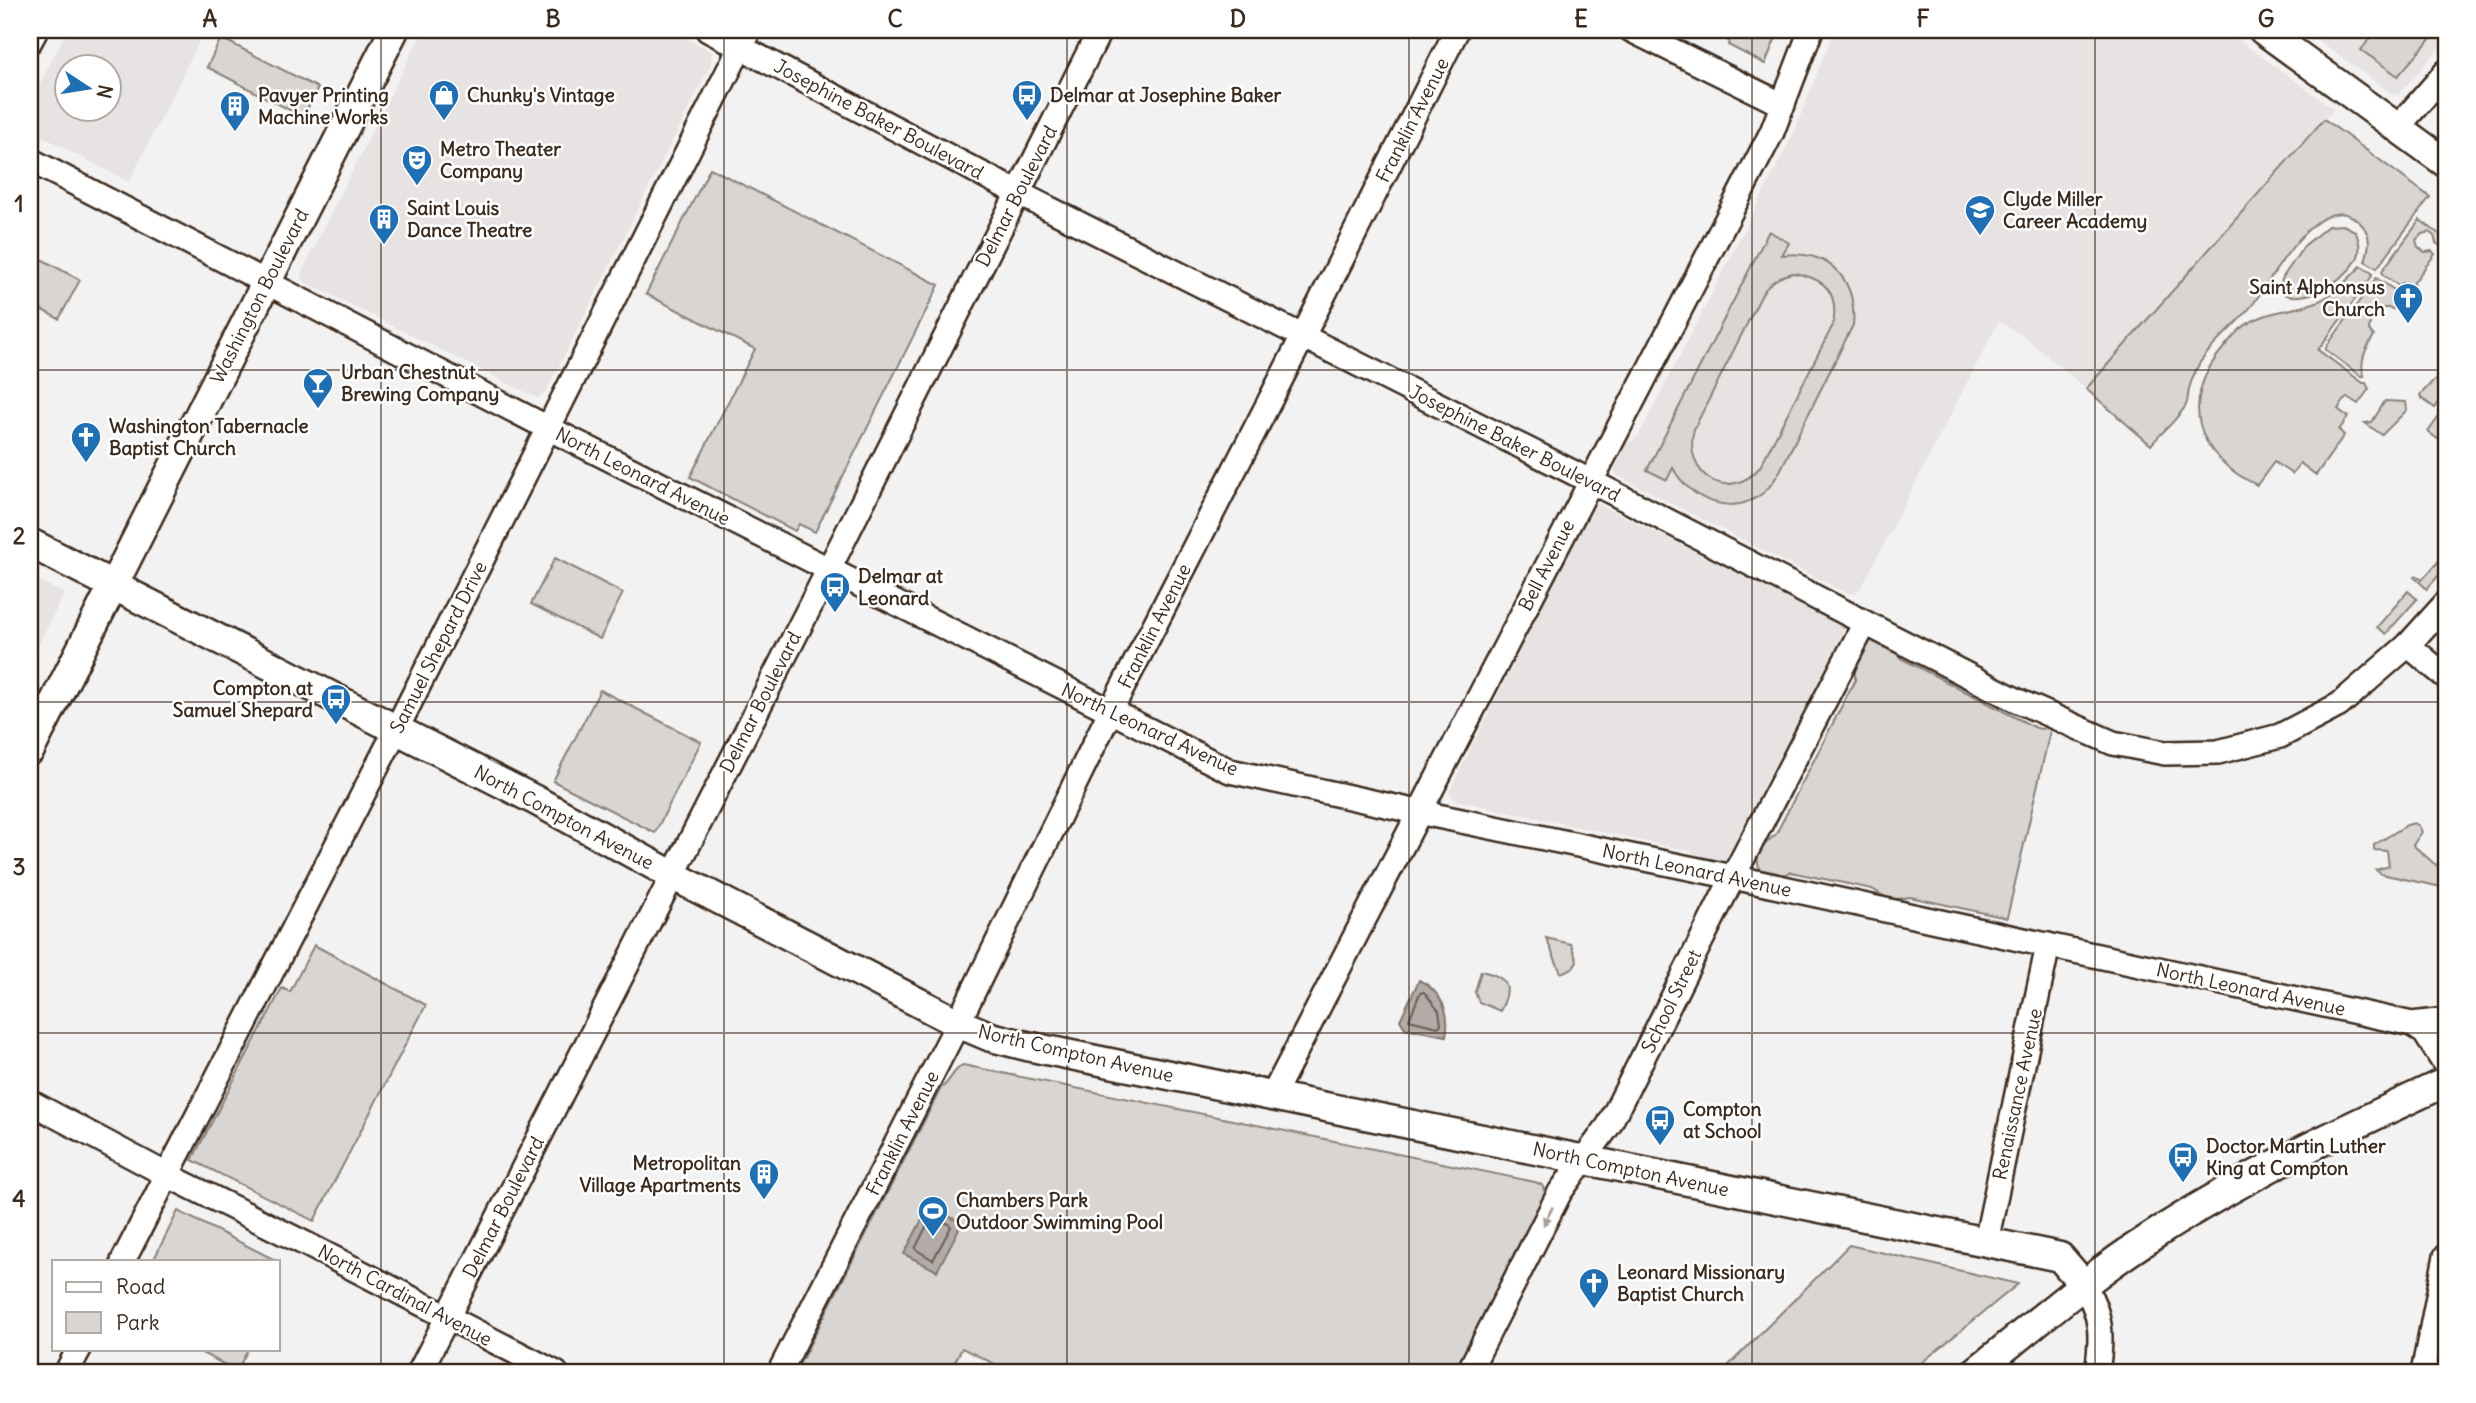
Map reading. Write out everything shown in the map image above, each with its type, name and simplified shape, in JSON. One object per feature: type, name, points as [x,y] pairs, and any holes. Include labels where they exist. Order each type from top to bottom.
[{"type":"main road","name":"Washington Boulevard","points":[[30,751],[394,30]]},
{"type":"main road","points":[[2263,30],[2446,163]]},
{"type":"main road","name":"North Compton Avenue","points":[[30,543],[397,728],[672,875],[958,1023],[1008,1041],[2060,1257],[2084,1285]]},
{"type":"main road","points":[[1974,1373],[2084,1285],[2149,1238],[2210,1200],[2357,1122],[2446,1082]]},
{"type":"street","points":[[30,41],[36,30]]},
{"type":"street","name":"Josephine Baker Boulevard","points":[[708,30],[744,38],[1018,193],[1590,481],[2016,700],[2113,743],[2165,753],[2218,752],[2280,736],[2339,705],[2408,645],[2446,603]]},
{"type":"street","name":"Delmar Boulevard","points":[[419,1373],[1100,30]]},
{"type":"street","name":"Franklin Avenue","points":[[779,1373],[958,1023],[1110,712],[1457,30]]},
{"type":"street","points":[[1631,30],[1783,106]]},
{"type":"street","name":"Bell Avenue","points":[[1272,1097],[1772,132],[1811,30]]},
{"type":"street","name":"Samuel Shepard Drive","points":[[124,1260],[397,728],[744,38]]},
{"type":"street","points":[[2398,127],[2446,72]]},
{"type":"street","name":"North Leonard Avenue","points":[[30,160],[548,428],[1230,771],[2412,1024],[2446,1020]]},
{"type":"street","name":"School Street","points":[[1468,1373],[1560,1192],[1609,1125],[1732,877],[1865,623]]},
{"type":"street","points":[[2408,645],[2446,677]]},
{"type":"street","name":"Renaissance Avenue","points":[[1986,1242],[2049,945]]},
{"type":"street","points":[[2412,1024],[2425,1034],[2446,1066]]},
{"type":"street","name":"North Cardinal Avenue","points":[[30,1102],[167,1175],[556,1373]]},
{"type":"street","points":[[2423,1373],[2446,1256]]},
{"type":"street","points":[[2084,1285],[2099,1313],[2101,1336],[2097,1373]]},
{"type":"street","points":[[66,1373],[78,1350]]},
{"type":"shaded area","points":[[67,30],[205,30],[129,182],[30,130],[30,104],[52,60],[52,122],[122,122],[122,52],[56,52]]},
{"type":"shaded area","points":[[423,30],[671,30],[712,52],[710,66],[546,392],[537,398],[305,282],[301,277]]},
{"type":"shaded area","name":"Clyde Miller Career Academy","points":[[1834,30],[2225,30],[2334,109],[2086,389],[2028,340],[1999,321],[1861,588],[1854,594],[1846,593],[1614,472],[1623,446],[1638,437],[1793,135]]},
{"type":"shaded area","points":[[2304,30],[2446,30],[2446,41],[2398,95],[2391,93]]},
{"type":"shaded area","points":[[1599,504],[1825,617],[1844,622],[1843,633],[1725,860],[1705,860],[1690,851],[1455,800],[1449,792],[1589,512]]},
{"type":"shaded area","points":[[30,576],[64,594],[30,662]]},
{"type":"green space","points":[[1698,30],[1779,30],[1765,64],[1728,45],[1729,41],[1721,37],[1719,40]]},
{"type":"green space","points":[[2377,30],[2438,30],[2398,76],[2361,50]]},
{"type":"green space","points":[[221,38],[318,88],[303,117],[207,67]]},
{"type":"green space","points":[[2324,119],[2430,197],[2377,268],[2365,261],[2369,243],[2363,226],[2348,215],[2332,215],[2316,223],[2286,256],[2253,304],[2199,364],[2186,405],[2151,445],[2086,389]]},
{"type":"green space","points":[[710,168],[939,285],[815,532],[799,524],[795,531],[690,477],[755,349],[646,294]]},
{"type":"green space","points":[[2420,220],[2446,239],[2441,246],[2429,232],[2416,240],[2418,247],[2435,254],[2409,289],[2402,283],[2399,286],[2383,275],[2382,271]]},
{"type":"green space","points":[[2343,225],[2355,231],[2358,240],[2359,254],[2353,265],[2326,288],[2303,296],[2284,294],[2280,286],[2283,277],[2304,246],[2328,226]]},
{"type":"green space","points":[[1769,231],[1789,243],[1782,255],[1813,257],[1837,270],[1850,294],[1853,325],[1780,471],[1768,488],[1751,500],[1725,505],[1701,497],[1680,479],[1673,468],[1667,480],[1647,470]],"holes":[[[1793,273],[1804,275],[1827,288],[1834,304],[1833,325],[1760,467],[1748,478],[1735,483],[1722,484],[1711,480],[1701,471],[1695,460],[1692,446],[1694,429],[1763,292],[1784,276]]]},
{"type":"green space","points":[[30,253],[80,280],[59,319],[30,304]]},
{"type":"green space","points":[[2361,266],[2372,273],[2372,276],[2318,350],[2366,383],[2369,389],[2358,404],[2347,397],[2338,409],[2348,417],[2339,430],[2344,435],[2316,475],[2300,463],[2292,474],[2274,462],[2257,485],[2219,459],[2207,443],[2200,425],[2198,406],[2201,386],[2210,366],[2244,326],[2255,319],[2325,298]]},
{"type":"green space","points":[[2376,278],[2396,291],[2401,298],[2393,309],[2383,308],[2373,315],[2369,330],[2374,336],[2364,355],[2364,376],[2361,376],[2326,350],[2326,347]]},
{"type":"green space","points":[[2434,380],[2446,380],[2446,393],[2435,408],[2420,395]]},
{"type":"green space","points":[[2385,401],[2406,402],[2407,410],[2382,435],[2365,423],[2372,422]]},
{"type":"green space","points":[[2446,407],[2446,436],[2442,442],[2428,432]]},
{"type":"green space","points":[[2446,553],[2446,567],[2427,589],[2414,577],[2416,575],[2422,580]]},
{"type":"green space","points":[[555,558],[623,593],[600,639],[531,604]]},
{"type":"green space","points":[[2408,591],[2417,599],[2386,634],[2377,627]]},
{"type":"green space","points":[[1871,640],[1884,644],[1902,659],[2034,727],[2051,727],[2007,918],[1910,897],[1890,900],[1872,889],[1791,872],[1781,876],[1769,876],[1758,865],[1758,855],[1776,834],[1855,680],[1855,665]]},
{"type":"green space","points":[[600,690],[701,742],[655,833],[553,781]]},
{"type":"green space","points":[[2414,823],[2422,832],[2413,845],[2446,874],[2446,888],[2381,874],[2376,870],[2389,866],[2387,851],[2374,850],[2374,845]]},
{"type":"green space","points":[[1546,938],[1571,944],[1577,961],[1573,968],[1561,973]]},
{"type":"green space","points":[[314,945],[426,1005],[314,1221],[192,1160],[282,988],[290,992]]},
{"type":"green space","points":[[1481,971],[1497,976],[1506,984],[1506,995],[1500,1011],[1479,1002],[1475,992]]},
{"type":"green space","points":[[963,1065],[1535,1182],[1542,1185],[1546,1195],[1457,1373],[1013,1373],[962,1348],[949,1373],[795,1373],[941,1088]]},
{"type":"green space","points":[[178,1211],[275,1260],[154,1260]]},
{"type":"green space","points":[[1849,1245],[2018,1284],[1909,1373],[1721,1373]]},
{"type":"green space","points":[[196,1350],[248,1350],[237,1371]]},
{"type":"water","points":[[1419,980],[1439,996],[1443,1004],[1447,1019],[1446,1036],[1405,1028],[1400,1020]]},
{"type":"water","name":"Chambers Park Outdoor Swimming Pool","points":[[929,1206],[962,1223],[937,1271],[904,1254]]},
{"type":"place","name":"Chunky's Vintage","points":[[444,122]]},
{"type":"place","name":"Delmar at Josephine Baker","points":[[1027,122]]},
{"type":"place","name":"Pavyer Printing Machine Works","points":[[235,133]]},
{"type":"place","name":"Metro Theater Company","points":[[417,187]]},
{"type":"place","name":"Clyde Miller Career Academy","points":[[1980,237]]},
{"type":"place","name":"Saint Louis Dance Theatre","points":[[384,246]]},
{"type":"place","name":"Saint Alphonsus Church","points":[[2408,325]]},
{"type":"place","name":"Urban Chestnut Brewing Company","points":[[318,410]]},
{"type":"place","name":"Washington Tabernacle Baptist Church","points":[[86,464]]},
{"type":"place","name":"Delmar at Leonard","points":[[835,614]]},
{"type":"place","name":"Compton at Samuel Shepard","points":[[336,726]]},
{"type":"place","name":"Compton at School","points":[[1660,1147]]},
{"type":"place","name":"Doctor Martin Luther King at Compton","points":[[2183,1184]]},
{"type":"place","name":"Metropolitan Village Apartments","points":[[764,1201]]},
{"type":"place","name":"Chambers Park Outdoor Swimming Pool","points":[[933,1238]]},
{"type":"place","name":"Leonard Missionary Baptist Church","points":[[1594,1310]]}]
